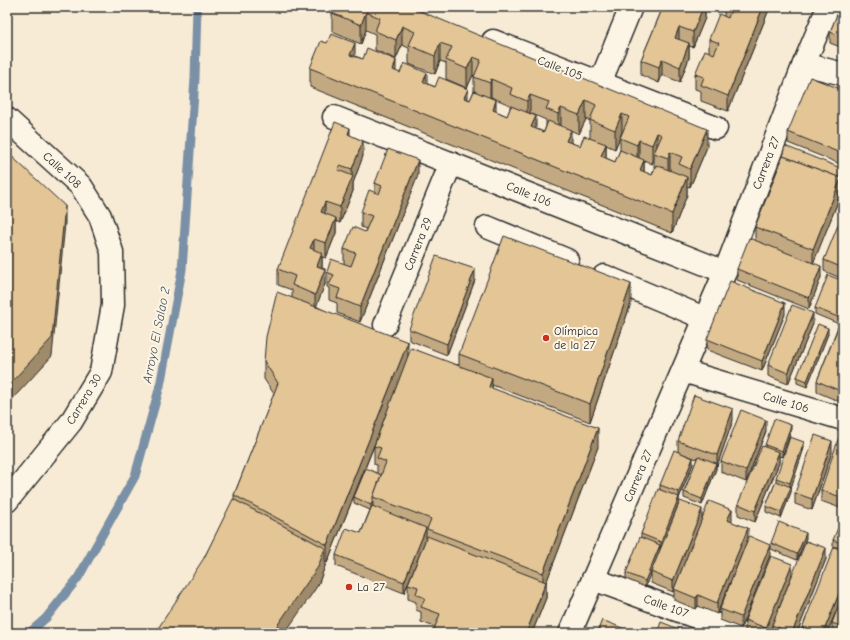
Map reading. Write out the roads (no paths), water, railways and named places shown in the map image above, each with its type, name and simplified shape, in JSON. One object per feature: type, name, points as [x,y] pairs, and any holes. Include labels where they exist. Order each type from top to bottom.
[{"type":"street","points":[[600,83],[631,7]]},
{"type":"street","name":"Carrera 27","points":[[570,633],[725,272],[804,64],[828,7]]},
{"type":"street","name":"Calle 105","points":[[477,35],[716,128]]},
{"type":"street","points":[[804,64],[843,74]]},
{"type":"street","name":"Calle 106","points":[[334,117],[725,272]]},
{"type":"street","name":"Calle 108","points":[[7,119],[81,186],[100,216],[112,252]]},
{"type":"street","name":"Carrera 29","points":[[385,325],[451,163]]},
{"type":"street","points":[[487,227],[704,318]]},
{"type":"street","name":"Carrera 30","points":[[7,501],[71,422],[101,372],[113,305],[112,252]]},
{"type":"street","name":"Calle 106","points":[[683,371],[843,419]]},
{"type":"street","name":"Calle 107","points":[[593,580],[739,633]]},
{"type":"waterway","name":"Arroyo El Salao 2","points":[[29,633],[46,618],[78,578],[135,476],[160,386],[182,270],[195,78],[197,7]]},
{"type":"place","name":"Olímpica de la 27","points":[[546,338]]},
{"type":"place","name":"La 27","points":[[349,587]]}]
